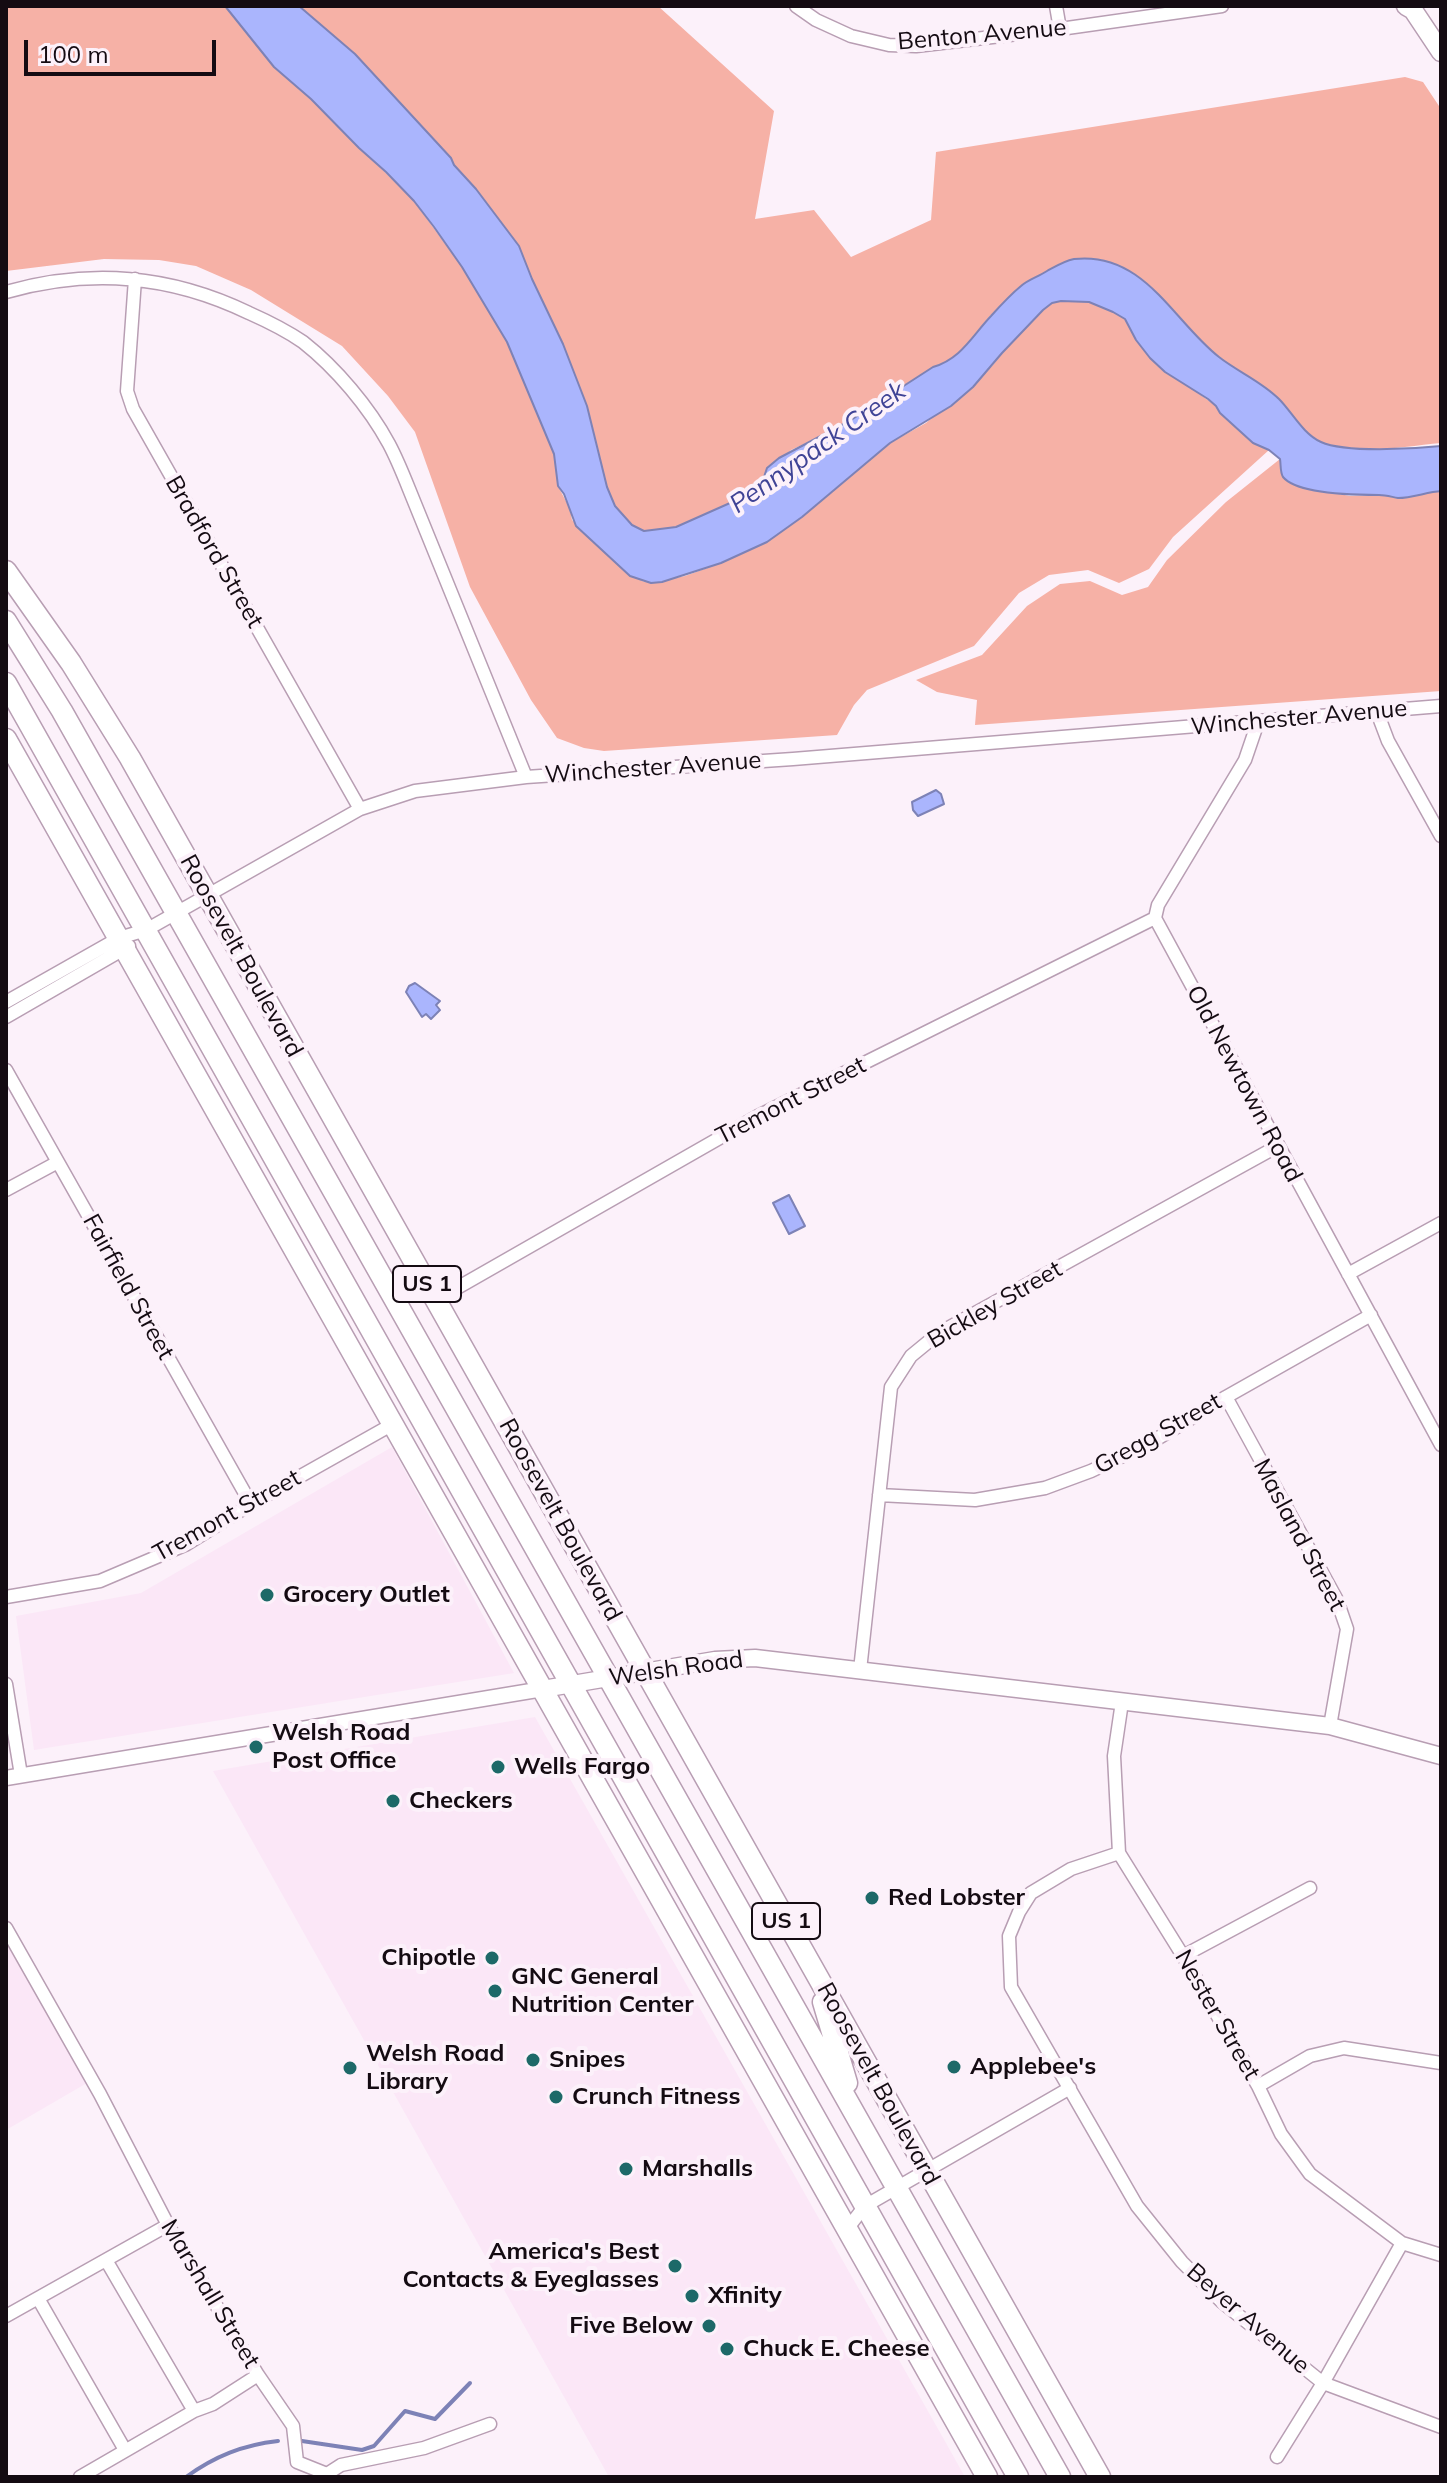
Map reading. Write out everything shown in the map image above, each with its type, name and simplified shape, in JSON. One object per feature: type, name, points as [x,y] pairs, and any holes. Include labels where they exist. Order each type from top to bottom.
[{"type":"highway","name":"Roosevelt Boulevard","points":[[6,571],[51,633],[110,725],[1100,2477]]},
{"type":"highway","name":"Roosevelt Boulevard","points":[[6,621],[62,711],[1060,2477]]},
{"type":"highway","name":"US 1","points":[[6,683],[1018,2477]]},
{"type":"highway","points":[[6,739],[987,2477]]},
{"type":"highway","points":[[726,1958],[762,2078]]},
{"type":"highway","points":[[813,1968],[857,2117]]},
{"type":"main road","points":[[1410,7],[1441,52]]},
{"type":"main road","name":"Welsh Road","points":[[543,1689],[737,1658],[755,1658],[1330,1726],[1441,1756]]},
{"type":"street","name":"Benton Avenue","points":[[796,6],[816,20],[851,36],[889,45],[916,46],[1222,6]]},
{"type":"street","points":[[1056,6],[1060,29]]},
{"type":"street","name":"Winchester Avenue","points":[[6,292],[64,279],[99,277],[176,285],[221,299],[263,319],[302,342],[333,369],[388,443],[526,777],[793,759],[1441,706]]},
{"type":"street","name":"Bradford Street","points":[[135,279],[127,391],[133,409],[360,809]]},
{"type":"street","points":[[1377,712],[1388,741],[1441,836]]},
{"type":"street","points":[[1155,918],[1158,905],[1245,760],[1258,722]]},
{"type":"street","points":[[6,1017],[122,944],[360,809],[415,791],[526,777]]},
{"type":"street","name":"Old Newtown Road","points":[[1155,918],[1441,1445]]},
{"type":"street","name":"Tremont Street","points":[[436,1300],[758,1116],[1155,918]]},
{"type":"street","points":[[6,1002],[122,944]]},
{"type":"street","name":"Fairfield Street","points":[[6,1070],[251,1504]]},
{"type":"street","name":"Bickley Street","points":[[860,1670],[891,1387],[911,1356],[939,1333],[1278,1146]]},
{"type":"street","points":[[6,1190],[58,1162]]},
{"type":"street","points":[[1348,1274],[1441,1223]]},
{"type":"street","name":"Gregg Street","points":[[879,1495],[975,1500],[1045,1488],[1091,1471],[1150,1443],[1371,1315]]},
{"type":"street","name":"Masland Street","points":[[1226,1397],[1337,1600],[1347,1629],[1330,1726]]},
{"type":"street","name":"Tremont Street","points":[[6,1597],[100,1581],[187,1544],[393,1424]]},
{"type":"street","points":[[6,1684],[21,1775]]},
{"type":"street","name":"Welsh Road","points":[[6,1778],[543,1689]]},
{"type":"street","name":"Nester Street","points":[[1122,1702],[1114,1756],[1119,1853],[1258,2086],[1281,2134],[1310,2174],[1402,2243],[1441,2255]]},
{"type":"street","name":"Beyer Avenue","points":[[1119,1853],[1071,1869],[1031,1893],[1009,1936],[1011,1987],[1137,2206],[1182,2262],[1222,2302],[1323,2383],[1441,2427]]},
{"type":"street","points":[[1183,1956],[1310,1888]]},
{"type":"street","name":"Marshall Street","points":[[6,1928],[100,2094],[168,2225],[258,2375],[293,2426],[297,2462],[328,2476]]},
{"type":"street","points":[[1258,2086],[1310,2056],[1344,2048],[1441,2063]]},
{"type":"street","points":[[847,2229],[865,2206],[1070,2088]]},
{"type":"street","points":[[836,2208],[865,2206]]},
{"type":"street","points":[[6,2316],[168,2225]]},
{"type":"street","points":[[1277,2457],[1402,2243]]},
{"type":"street","points":[[106,2260],[194,2411]]},
{"type":"street","points":[[39,2300],[125,2450]]},
{"type":"street","points":[[80,2477],[194,2411],[213,2404],[258,2375]]},
{"type":"street","points":[[328,2476],[341,2465],[424,2448],[490,2424]]},
{"type":"shaded area","points":[[6,6],[225,6],[274,67],[311,99],[414,201],[462,267],[507,342],[554,454],[558,486],[572,520],[642,581],[651,583],[685,576],[767,542],[802,517],[890,443],[926,423],[993,365],[1043,310],[1061,301],[1089,302],[1125,319],[1136,340],[1216,406],[1253,443],[1269,450],[1173,537],[1149,569],[1119,583],[1088,570],[1049,575],[1019,593],[974,646],[867,690],[854,705],[837,735],[604,751],[584,748],[557,738],[531,700],[470,587],[415,432],[388,396],[342,346],[251,290],[196,266],[159,260],[104,259],[6,271]]},
{"type":"shaded area","points":[[299,6],[658,6],[774,111],[755,219],[814,210],[851,257],[931,220],[936,152],[1405,77],[1423,82],[1441,109],[1441,443],[1364,450],[1321,442],[1303,429],[1272,393],[1202,342],[1138,277],[1098,259],[1074,259],[1021,286],[951,358],[827,434],[791,450],[764,477],[730,503],[676,527],[644,531],[632,525],[615,506],[607,487],[587,406],[519,246],[451,158],[355,54]]},
{"type":"shaded area","points":[[1280,459],[1281,472],[1292,483],[1306,488],[1350,496],[1398,498],[1441,491],[1441,691],[975,725],[977,700],[937,692],[916,680],[982,655],[1027,606],[1060,584],[1090,581],[1122,595],[1148,587],[1167,560],[1226,502]]},
{"type":"shaded area","points":[[392,1447],[514,1673],[34,1750],[16,1616],[141,1593]]},
{"type":"shaded area","points":[[535,1717],[965,2477],[609,2477],[213,1771]]},
{"type":"shaded area","points":[[6,1940],[87,2083],[6,2130]]},
{"type":"water","name":"Pennypack Creek","points":[[225,6],[299,6],[355,54],[476,189],[519,246],[563,344],[587,406],[607,487],[615,506],[632,525],[644,531],[676,527],[730,503],[764,477],[767,468],[779,458],[851,420],[951,358],[1021,286],[1074,259],[1098,259],[1120,266],[1139,277],[1202,342],[1272,393],[1303,428],[1321,442],[1362,449],[1441,446],[1441,491],[1398,498],[1314,491],[1291,483],[1282,475],[1280,459],[1253,443],[1208,399],[1165,372],[1150,358],[1125,319],[1089,302],[1061,301],[1043,310],[973,387],[951,406],[890,443],[802,517],[767,542],[721,563],[662,582],[651,583],[630,576],[576,526],[558,486],[554,454],[507,342],[434,227],[386,172],[274,67]]},
{"type":"water","points":[[936,790],[944,804],[918,816],[912,802]]},
{"type":"water","points":[[415,983],[440,1001],[436,1005],[440,1010],[431,1019],[426,1014],[422,1017],[406,992]]},
{"type":"water","points":[[789,1195],[805,1226],[789,1234],[773,1203]]},
{"type":"waterway","points":[[302,2441],[362,2450],[374,2446],[405,2411],[435,2419],[470,2383]]},
{"type":"waterway","points":[[186,2477],[230,2453],[278,2441]]},
{"type":"place","name":"Grocery Outlet","points":[[267,1595]]},
{"type":"place","name":"Welsh Road Post Office","points":[[256,1747]]},
{"type":"place","name":"Wells Fargo","points":[[498,1767]]},
{"type":"place","name":"Checkers","points":[[393,1801]]},
{"type":"place","name":"Red Lobster","points":[[872,1898]]},
{"type":"place","name":"Chipotle","points":[[492,1958]]},
{"type":"place","name":"GNC General Nutrition Center","points":[[495,1991]]},
{"type":"place","name":"Snipes","points":[[533,2060]]},
{"type":"place","name":"Applebee's","points":[[954,2067]]},
{"type":"place","name":"Welsh Road Library","points":[[350,2068]]},
{"type":"place","name":"Crunch Fitness","points":[[556,2097]]},
{"type":"place","name":"Marshalls","points":[[626,2169]]},
{"type":"place","name":"America's Best Contacts & Eyeglasses","points":[[675,2266]]},
{"type":"place","name":"Xfinity","points":[[692,2296]]},
{"type":"place","name":"Five Below","points":[[709,2326]]},
{"type":"place","name":"Chuck E. Cheese","points":[[727,2349]]}]
